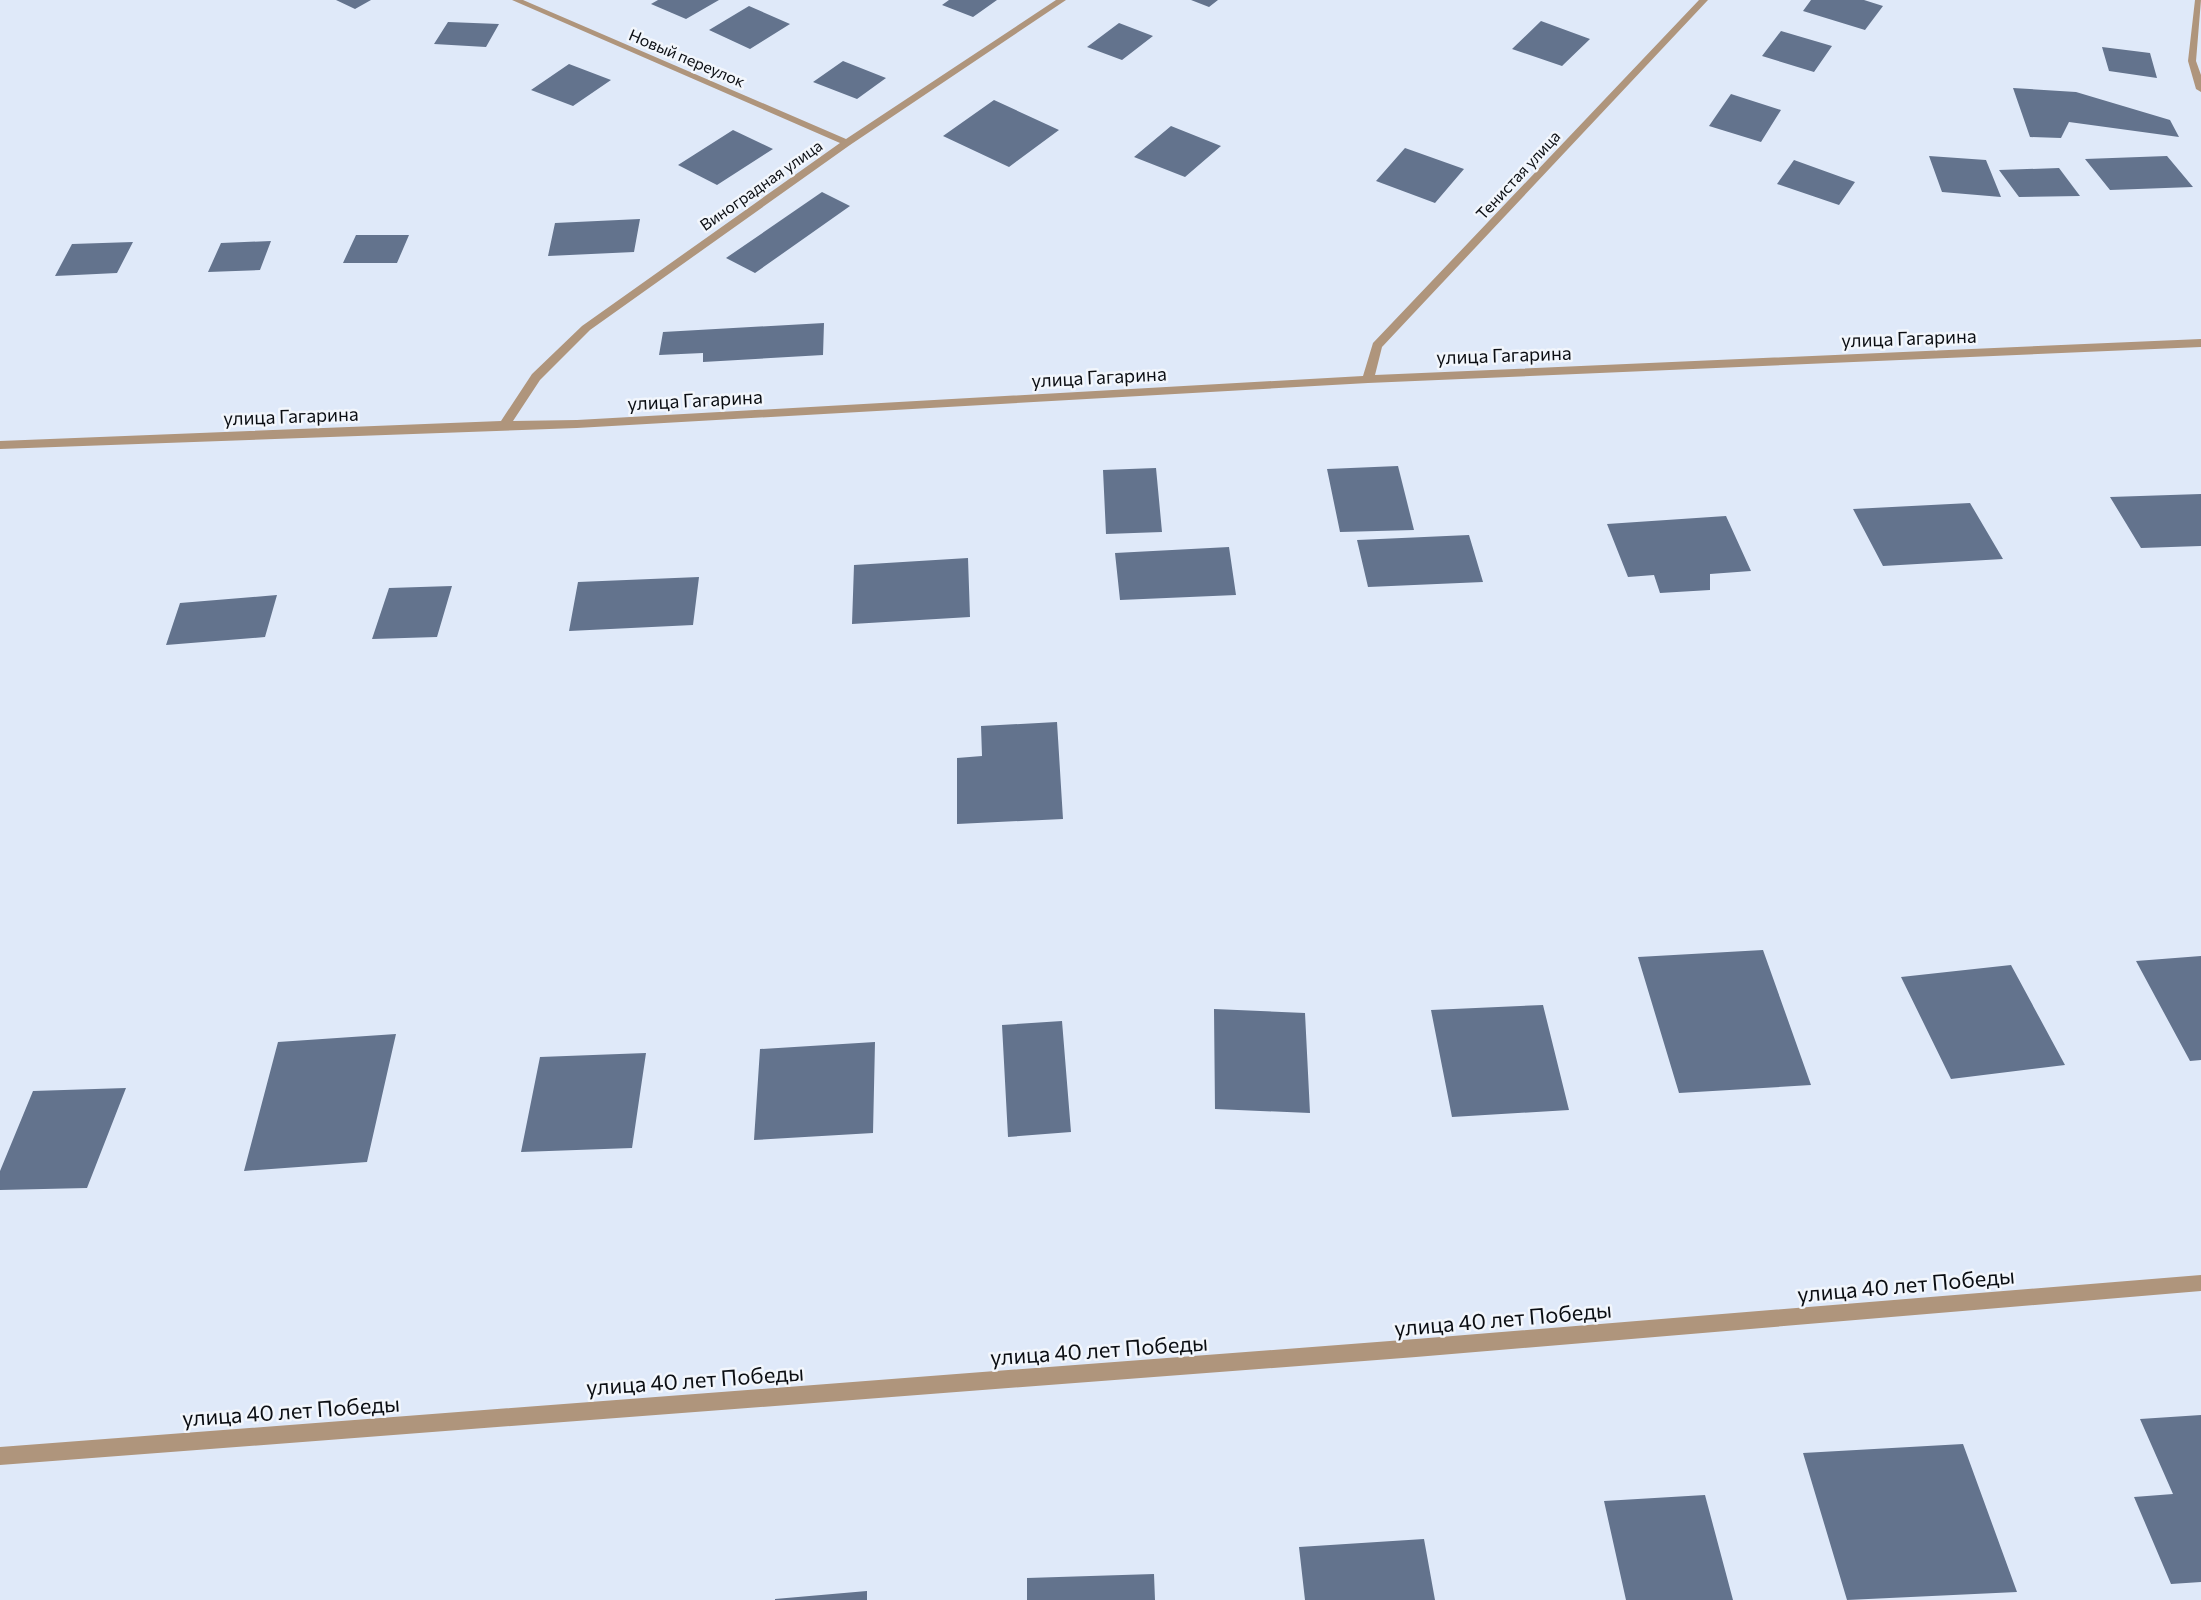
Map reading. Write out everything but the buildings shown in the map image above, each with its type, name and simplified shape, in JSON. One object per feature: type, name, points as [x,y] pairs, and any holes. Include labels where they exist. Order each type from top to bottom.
[{"type":"street","name":"Новый переулок","points":[[516,0],[847,143]]},
{"type":"street","name":"Виноградная улица","points":[[504,425],[536,376],[586,328],[847,143],[1062,0]]},
{"type":"street","name":"Тенистая улица","points":[[1368,379],[1377,346],[1704,0]]},
{"type":"street","points":[[2199,0],[2192,61],[2201,89]]},
{"type":"street","name":"улица Гагарина","points":[[0,445],[504,425],[587,424],[1368,379],[2201,343]]},
{"type":"street","name":"улица 40 лет Победы","points":[[0,1456],[1416,1348],[2201,1283]]}]
